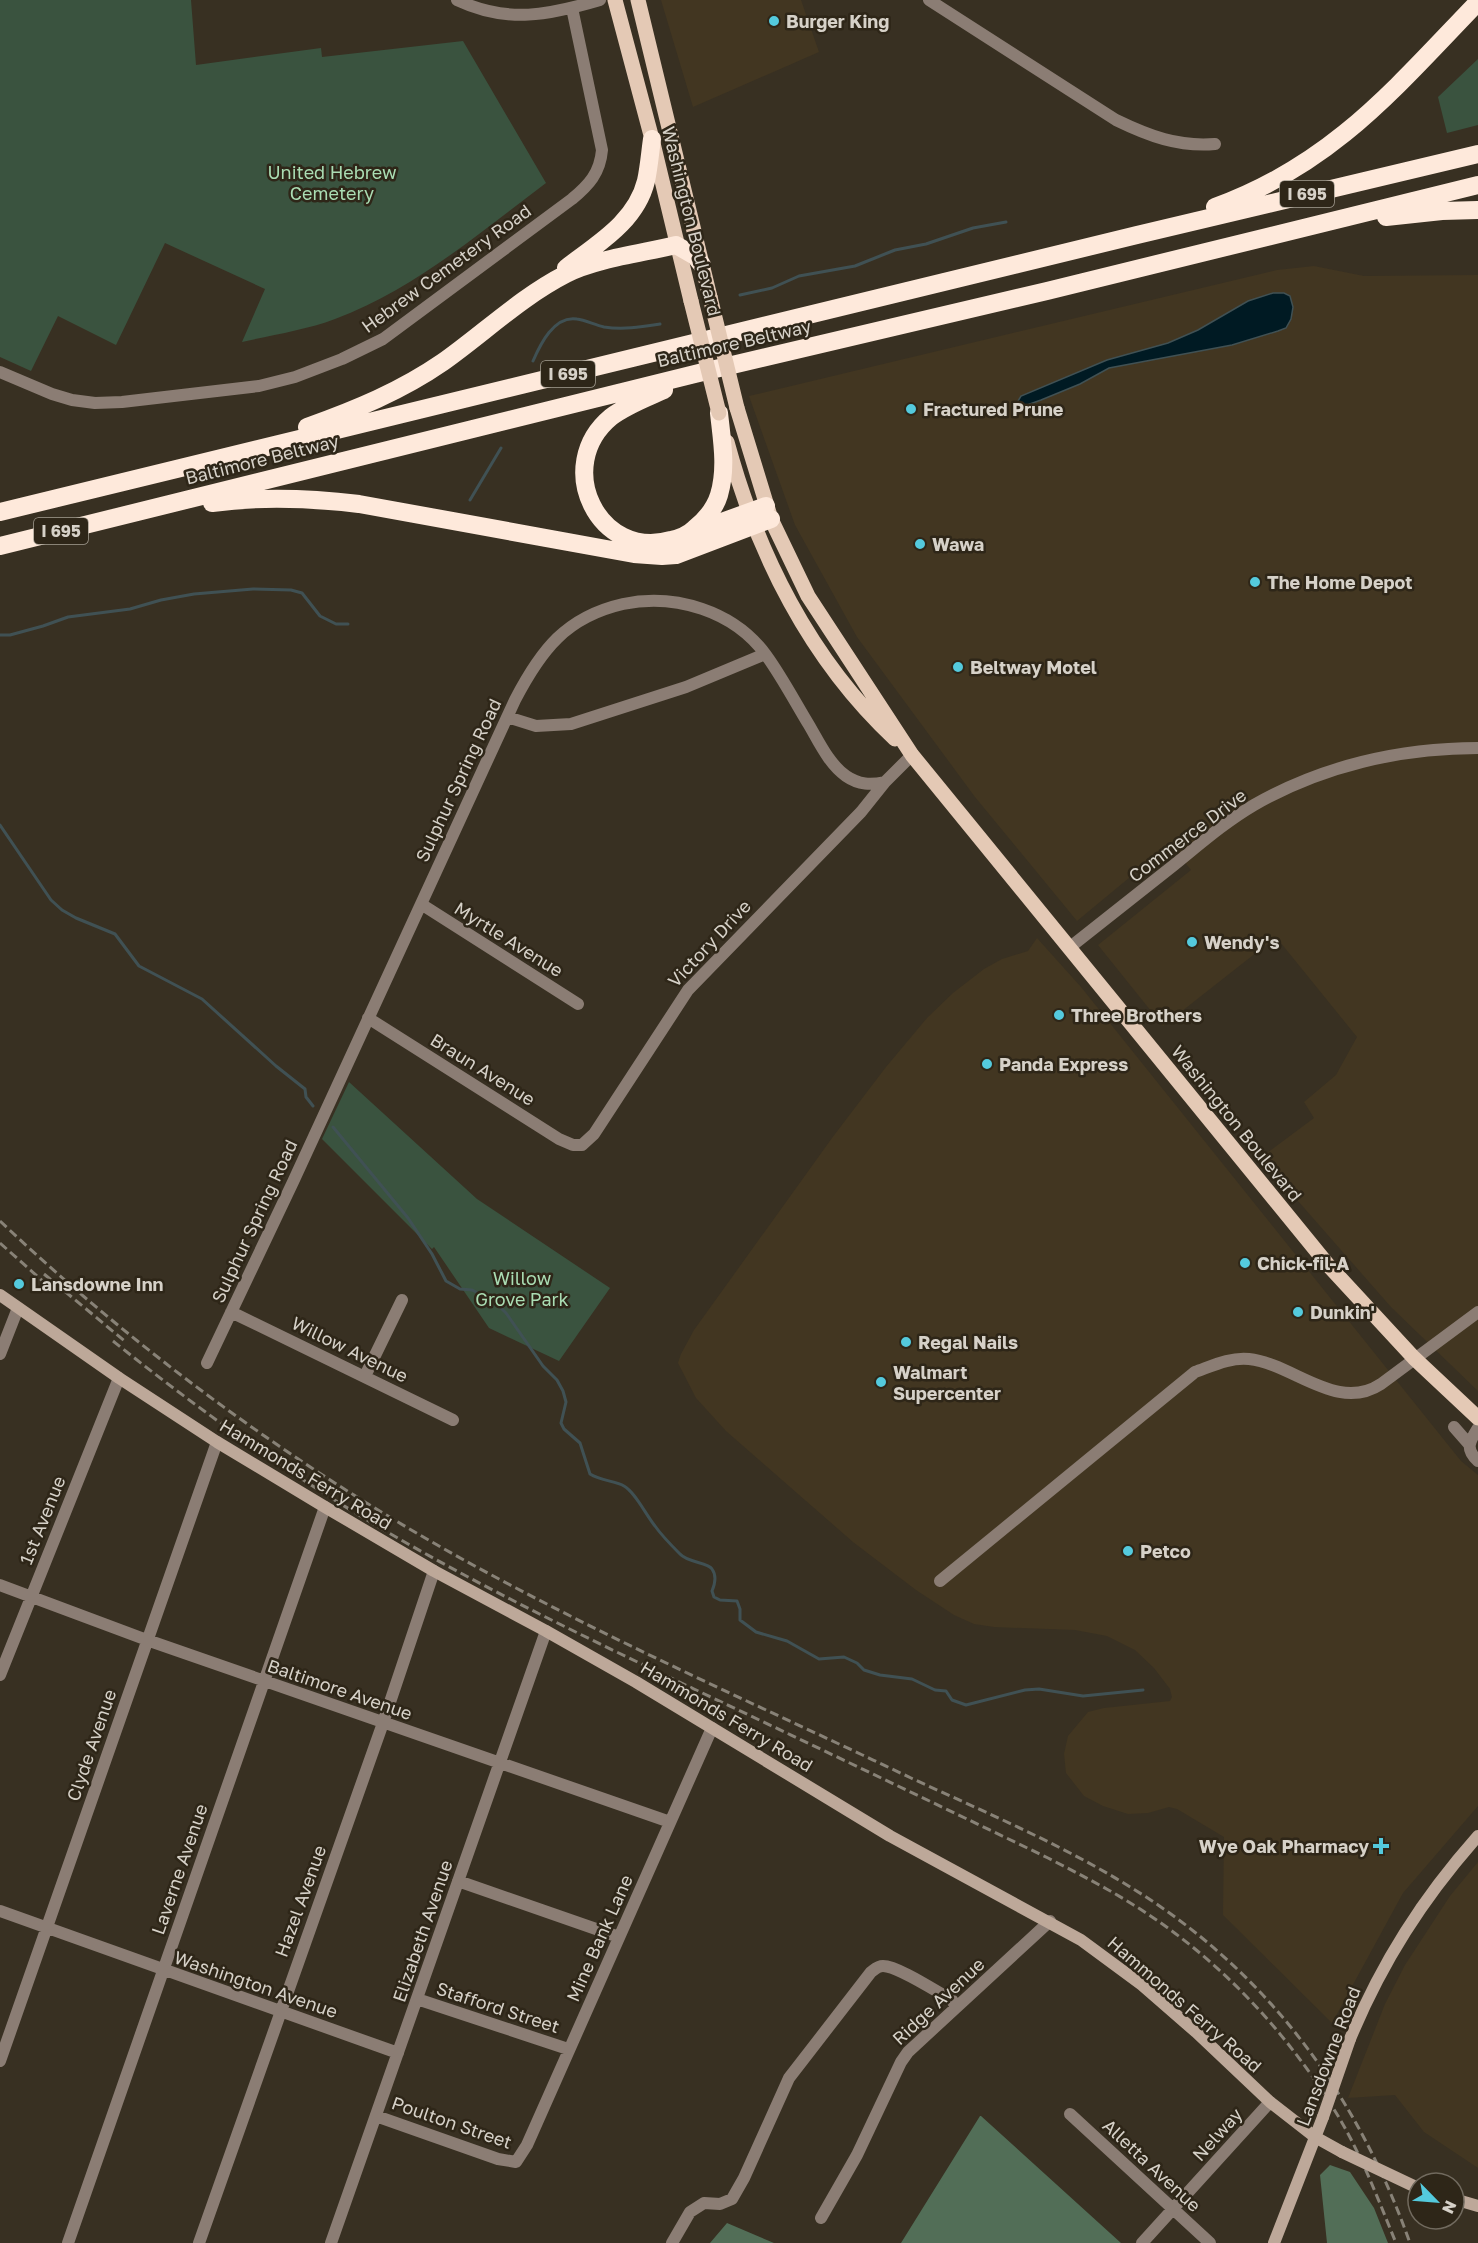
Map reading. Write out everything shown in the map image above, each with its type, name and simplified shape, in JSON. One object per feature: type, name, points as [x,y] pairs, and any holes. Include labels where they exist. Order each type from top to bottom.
[{"type":"highway","points":[[1388,96],[1478,2]]},
{"type":"highway","points":[[1137,235],[1228,202],[1292,172],[1340,139],[1478,11]]},
{"type":"highway","points":[[204,464],[381,398],[442,362],[616,230],[639,199],[646,181],[652,139]]},
{"type":"highway","name":"Baltimore Beltway","points":[[0,512],[1478,154]]},
{"type":"highway","name":"Baltimore Beltway","points":[[0,546],[711,370],[1057,289],[1478,185]]},
{"type":"highway","points":[[1313,225],[1442,211],[1478,210]]},
{"type":"highway","points":[[539,289],[568,273],[676,245],[695,256],[702,265]]},
{"type":"highway","points":[[711,370],[625,408],[598,430],[589,445],[584,460],[583,475],[589,500],[602,520],[618,533],[646,543],[663,543],[760,516]]},
{"type":"highway","points":[[689,534],[710,511],[720,491],[728,411]]},
{"type":"highway","points":[[121,516],[255,498],[321,499],[634,554],[662,556],[695,549],[760,516]]},
{"type":"main road","name":"Washington Boulevard","points":[[615,0],[652,139],[691,301],[728,411]]},
{"type":"main road","name":"Washington Boulevard","points":[[638,0],[710,297],[736,477],[760,516],[792,606],[819,650],[852,696],[912,755],[1290,1220],[1340,1279],[1414,1358],[1478,1418]]},
{"type":"street","points":[[457,0],[498,14],[517,16],[534,16],[572,9],[600,0]]},
{"type":"street","points":[[929,0],[1126,125],[1161,139],[1181,144],[1215,144]]},
{"type":"street","name":"Hebrew Cemetery Road","points":[[0,372],[30,386],[72,400],[95,403],[122,402],[259,386],[295,377],[342,359],[383,339],[572,199],[593,179],[601,160],[602,150],[572,9]]},
{"type":"street","name":"Sulphur Spring Road","points":[[207,1363],[507,717],[530,670],[558,636],[574,624],[609,608],[636,601],[678,602],[698,608],[733,624],[749,636],[765,654],[833,764],[845,776],[870,785],[885,783]]},
{"type":"street","points":[[507,717],[536,726],[571,724],[686,687],[765,654]]},
{"type":"street","name":"Commerce Drive","points":[[1069,948],[1218,830],[1282,791],[1313,777],[1375,758],[1435,750],[1478,748]]},
{"type":"street","points":[[885,783],[912,755]]},
{"type":"street","name":"Victory Drive","points":[[582,1145],[594,1134],[688,990],[861,812],[885,783]]},
{"type":"street","name":"Myrtle Avenue","points":[[421,904],[578,1004]]},
{"type":"street","name":"Braun Avenue","points":[[368,1018],[559,1139],[573,1145],[582,1145]]},
{"type":"street","name":"Hammonds Ferry Road","points":[[0,1295],[119,1378],[217,1442],[434,1572],[546,1631],[890,1836],[1050,1921],[1104,1956],[1142,1985],[1270,2102],[1315,2137],[1406,2182]]},
{"type":"street","points":[[365,1376],[402,1300]]},
{"type":"street","points":[[0,1354],[18,1308]]},
{"type":"street","points":[[940,1581],[1195,1372],[1230,1360],[1247,1359],[1263,1362],[1341,1393],[1358,1395],[1370,1392],[1478,1311]]},
{"type":"street","name":"Willow Avenue","points":[[231,1312],[453,1420]]},
{"type":"street","name":"1st Avenue","points":[[0,1675],[119,1378]]},
{"type":"street","points":[[1454,1427],[1468,1443],[1469,1450],[1478,1461]]},
{"type":"street","points":[[1468,1443],[1478,1428]]},
{"type":"street","name":"Clyde Avenue","points":[[0,2061],[217,1442]]},
{"type":"street","name":"Laverne Avenue","points":[[68,2243],[325,1507]]},
{"type":"street","name":"Hazel Avenue","points":[[199,2243],[434,1572]]},
{"type":"street","name":"Baltimore Avenue","points":[[0,1585],[147,1640],[670,1822]]},
{"type":"street","name":"Elizabeth Avenue","points":[[331,2243],[546,1631]]},
{"type":"street","name":"Mine Bank Lane","points":[[516,2162],[527,2145],[712,1728]]},
{"type":"street","name":"Lansdowne Road","points":[[1274,2243],[1323,2117],[1350,2039],[1375,1985],[1412,1918],[1441,1878],[1478,1836]]},
{"type":"street","points":[[458,1881],[619,1937]]},
{"type":"street","name":"Washington Avenue","points":[[0,1911],[398,2053]]},
{"type":"street","name":"Ridge Avenue","points":[[821,2218],[857,2155],[901,2062],[956,2007],[1050,1921]]},
{"type":"street","points":[[672,2243],[690,2212],[704,2203],[720,2204],[732,2199],[744,2178],[789,2078],[871,1972],[884,1966],[898,1970],[952,2000],[956,2007]]},
{"type":"street","name":"Stafford Street","points":[[417,1999],[568,2049]]},
{"type":"street","name":"Nelway","points":[[1142,2243],[1270,2102]]},
{"type":"street","name":"Alletta Avenue","points":[[1070,2114],[1210,2243]]},
{"type":"street","name":"Poulton Street","points":[[376,2116],[498,2159],[516,2162]]},
{"type":"shaded area","points":[[661,0],[801,0],[819,52],[693,107]]},
{"type":"shaded area","points":[[1314,266],[1364,276],[1478,275],[1478,1391],[1391,1307],[1298,1201],[1263,1156],[1314,1118],[1304,1102],[1336,1075],[1357,1037],[1276,937],[1163,1026],[1098,945],[1191,870],[1170,844],[1077,921],[975,797],[857,637],[795,525],[749,396],[1277,270]]},
{"type":"shaded area","points":[[1037,938],[1081,987],[1461,1461],[1478,1475],[1478,1806],[1403,1893],[1332,2023],[1223,1915],[1224,1837],[1177,1809],[1169,1807],[1148,1813],[1128,1814],[1103,1806],[1084,1796],[1066,1773],[1064,1754],[1068,1736],[1088,1712],[1104,1708],[1170,1701],[1172,1697],[1170,1689],[1154,1668],[1135,1650],[1107,1636],[1075,1630],[994,1627],[974,1624],[954,1615],[916,1590],[853,1542],[726,1431],[696,1398],[678,1363],[694,1330],[832,1138],[927,1018],[953,993],[984,969],[1002,959],[1028,951]]},
{"type":"shaded area","points":[[1478,1862],[1478,2168],[1424,2132],[1395,2095],[1348,2098],[1385,2004],[1405,1965],[1450,1896]]},
{"type":"green space","name":"United Hebrew Cemetery","points":[[0,0],[191,0],[196,65],[321,48],[322,57],[463,41],[546,183],[419,276],[364,307],[324,323],[242,342],[265,289],[165,243],[116,345],[58,316],[31,371],[0,357]]},
{"type":"green space","points":[[1478,59],[1478,125],[1447,133],[1438,97]]},
{"type":"green space","name":"Willow Grove Park","points":[[349,1082],[477,1199],[610,1288],[559,1361],[489,1328],[434,1247],[432,1249],[322,1139]]},
{"type":"green space","points":[[981,2116],[1121,2243],[901,2243]]},
{"type":"green space","points":[[1330,2165],[1350,2172],[1374,2208],[1388,2243],[1327,2243],[1320,2175]]},
{"type":"green space","points":[[727,2223],[774,2243],[710,2243]]},
{"type":"water","points":[[1273,293],[1284,293],[1290,296],[1293,307],[1291,319],[1286,328],[1232,345],[1109,368],[1080,384],[1041,400],[1027,405],[1020,405],[1018,401],[1021,396],[1107,360],[1168,343],[1198,330],[1248,301]]},
{"type":"waterway","points":[[740,295],[772,288],[799,276],[855,266],[895,250],[926,244],[973,228],[1006,222]]},
{"type":"waterway","points":[[533,361],[549,332],[561,322],[569,319],[611,328],[660,324]]},
{"type":"waterway","points":[[470,500],[501,448]]},
{"type":"waterway","points":[[0,635],[10,635],[68,617],[130,609],[161,600],[194,594],[253,589],[291,590],[302,593],[320,616],[336,624],[348,624]]},
{"type":"waterway","points":[[0,825],[51,900],[62,910],[115,934],[139,966],[202,999],[305,1089],[306,1097],[313,1106]]},
{"type":"waterway","points":[[333,1127],[408,1218],[432,1254],[446,1281],[460,1289],[472,1290],[494,1301],[506,1313],[543,1366],[557,1380],[566,1402],[561,1423],[564,1429],[580,1443],[590,1474],[621,1484],[628,1489],[680,1554],[710,1567],[715,1577],[712,1591],[714,1597],[720,1600],[737,1601],[740,1620],[756,1632],[787,1641],[819,1659],[844,1657],[857,1663],[864,1670],[880,1675],[912,1679],[935,1690],[946,1691],[952,1700],[966,1705],[1025,1690],[1039,1689],[1083,1696],[1143,1690]]},
{"type":"railway","points":[[0,1221],[59,1275],[181,1375],[245,1422],[378,1510],[516,1588],[614,1638],[1058,1847],[1143,1895],[1189,1928],[1232,1964],[1271,2004],[1306,2046],[1337,2091],[1365,2140],[1389,2190],[1410,2243]]},
{"type":"railway","points":[[0,1243],[47,1285]]},
{"type":"railway","points":[[44,1274],[127,1343]]},
{"type":"railway","points":[[113,1341],[216,1420],[287,1469],[359,1515],[433,1558],[581,1635],[1048,1858],[1112,1892],[1162,1924],[1192,1946],[1246,1996],[1270,2022],[1315,2080],[1353,2142],[1396,2243]]},
{"type":"place","name":"Burger King","points":[[774,21]]},
{"type":"place","name":"Fractured Prune","points":[[911,409]]},
{"type":"place","name":"Wawa","points":[[920,544]]},
{"type":"place","name":"The Home Depot","points":[[1255,582]]},
{"type":"place","name":"Beltway Motel","points":[[958,667]]},
{"type":"place","name":"Wendy's","points":[[1192,942]]},
{"type":"place","name":"Three Brothers","points":[[1059,1015]]},
{"type":"place","name":"Panda Express","points":[[987,1064]]},
{"type":"place","name":"Chick-fil-A","points":[[1245,1263]]},
{"type":"place","name":"Lansdowne Inn","points":[[19,1284]]},
{"type":"place","name":"Dunkin'","points":[[1298,1312]]},
{"type":"place","name":"Regal Nails","points":[[906,1342]]},
{"type":"place","name":"Walmart Supercenter","points":[[881,1382]]},
{"type":"place","name":"Petco","points":[[1128,1551]]},
{"type":"place","name":"Wye Oak Pharmacy","points":[[1381,1846]]}]
